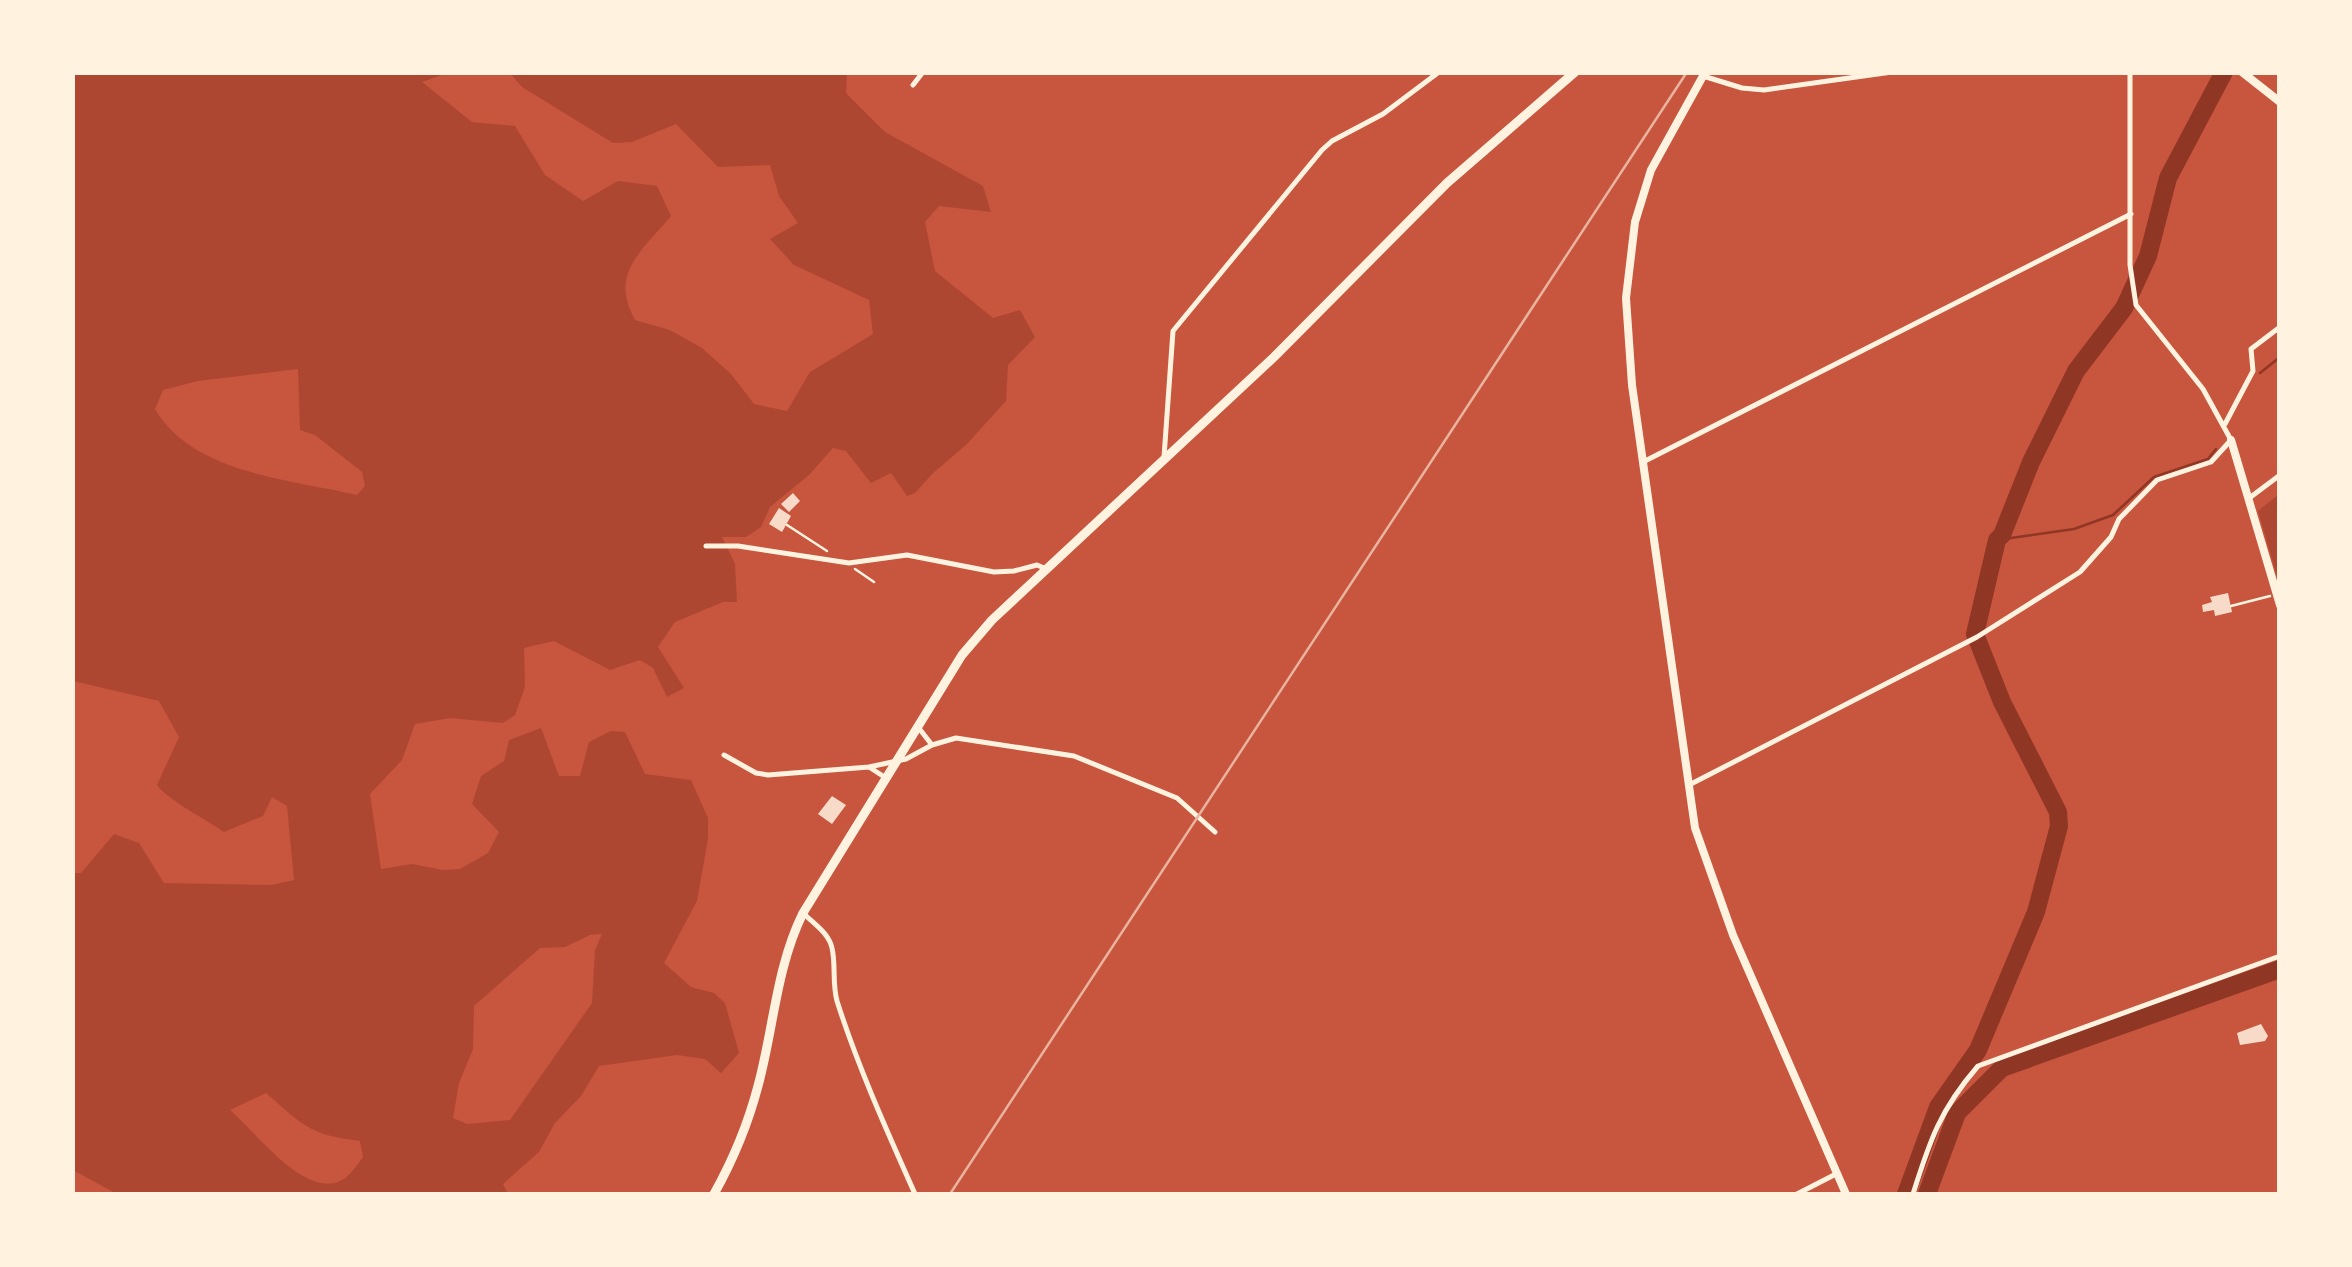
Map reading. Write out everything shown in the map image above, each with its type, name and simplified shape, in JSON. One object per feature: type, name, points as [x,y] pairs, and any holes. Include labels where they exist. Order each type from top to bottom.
[{"type":"main road","points":[[714,1194],[748,1122],[782,966],[803,913],[962,655],[992,620],[1274,357],[1447,184],[1575,72]]},
{"type":"street","points":[[913,85],[923,72]]},
{"type":"street","points":[[1164,460],[1172,331],[1322,150],[1383,114],[1440,72]]},
{"type":"street","points":[[1846,1194],[1707,869],[1695,828],[1632,385],[1626,298],[1635,222],[1651,170],[1703,76],[1764,90],[1892,72]]},
{"type":"street","points":[[2130,72],[2132,289],[2136,305],[2203,389],[2225,424],[2278,600]]},
{"type":"street","points":[[2242,72],[2280,102]]},
{"type":"street","points":[[1643,462],[2132,214]]},
{"type":"street","points":[[2225,424],[2253,371],[2251,349],[2280,327]]},
{"type":"street","points":[[1689,785],[1976,638],[2080,572],[2111,536],[2119,519],[2157,480],[2211,462],[2231,440]]},
{"type":"street","points":[[2248,499],[2280,475]]},
{"type":"street","points":[[706,546],[738,546],[845,563],[907,555],[994,572],[1037,565],[1047,570]]},
{"type":"street","points":[[918,726],[932,745]]},
{"type":"street","points":[[724,755],[756,773],[768,775],[869,767],[906,759],[956,738],[971,739],[1088,760],[1177,798],[1216,832]]},
{"type":"street","points":[[869,767],[886,777]]},
{"type":"street","points":[[803,913],[827,936],[833,949],[836,998],[915,1194]]},
{"type":"street","points":[[1913,1194],[1935,1128],[1952,1096],[1978,1066],[2280,956]]},
{"type":"street","points":[[1797,1194],[1836,1174]]},
{"type":"path","points":[[787,524],[874,582]]},
{"type":"path","points":[[2231,606],[2278,600]]},
{"type":"shaded area","points":[[73,73],[447,73],[422,82],[472,122],[515,126],[545,175],[583,201],[618,181],[657,186],[671,216],[640,252],[627,276],[628,303],[635,320],[670,330],[702,348],[731,374],[754,404],[787,411],[810,372],[873,334],[869,300],[794,265],[770,239],[798,223],[779,196],[770,165],[718,167],[676,124],[632,142],[613,143],[522,87],[510,73],[847,73],[846,93],[885,132],[983,186],[991,212],[939,206],[925,222],[935,271],[993,318],[1020,310],[1035,337],[1008,365],[1006,401],[966,445],[907,496],[891,473],[871,483],[846,451],[833,448],[809,475],[770,507],[761,527],[746,537],[722,537],[735,564],[737,602],[723,602],[675,622],[658,647],[684,688],[667,697],[653,668],[640,660],[610,670],[554,641],[524,648],[525,687],[515,715],[503,723],[450,718],[415,724],[402,760],[370,794],[381,869],[412,864],[460,869],[488,853],[499,832],[472,804],[481,776],[504,761],[509,740],[541,728],[559,776],[580,776],[589,742],[611,731],[625,732],[645,774],[691,780],[708,818],[697,901],[664,963],[691,987],[714,993],[725,1003],[739,1053],[721,1073],[705,1059],[677,1055],[599,1066],[581,1096],[555,1123],[539,1152],[503,1184],[508,1194],[117,1194],[73,1170],[73,873],[81,873],[114,834],[139,843],[164,883],[271,885],[294,880],[287,806],[272,797],[263,816],[224,832],[157,785],[179,737],[159,701],[73,681]],"holes":[[[298,369],[300,430],[315,435],[362,472],[365,486],[357,495],[274,478],[218,461],[172,431],[155,409],[163,390],[198,381]],[[602,934],[595,950],[592,1003],[510,1120],[467,1124],[453,1118],[459,1083],[473,1049],[474,1006],[540,948],[565,947],[590,935]],[[266,1093],[308,1127],[360,1141],[363,1157],[342,1180],[328,1184],[313,1181],[282,1161],[230,1110]]]},
{"type":"shaded area","points":[[2279,494],[2279,583],[2258,511]]},
{"type":"building","points":[[793,493],[800,501],[789,512],[781,504]]},
{"type":"building","points":[[779,508],[791,516],[782,532],[769,524]]},
{"type":"building","points":[[2228,593],[2232,612],[2215,616],[2214,610],[2203,612],[2202,605],[2212,602],[2210,597]]},
{"type":"building","points":[[832,796],[846,805],[832,824],[818,814]]},
{"type":"building","points":[[2261,1024],[2268,1036],[2265,1041],[2240,1045],[2237,1033]]},
{"type":"waterway","points":[[1906,1194],[1938,1107],[1978,1050],[2036,912],[2059,826],[2058,812],[2002,702],[1975,634],[1997,540],[2076,371],[2124,308],[2148,256],[2168,178],[2224,72]]},
{"type":"waterway","points":[[2260,373],[2280,357]]},
{"type":"waterway","points":[[1997,540],[2074,529],[2113,515],[2154,477],[2208,459],[2216,449]]},
{"type":"waterway","points":[[1927,1194],[1957,1113],[2002,1068],[2280,969]]},
{"type":"railway","points":[[950,1194],[1687,72]]}]
